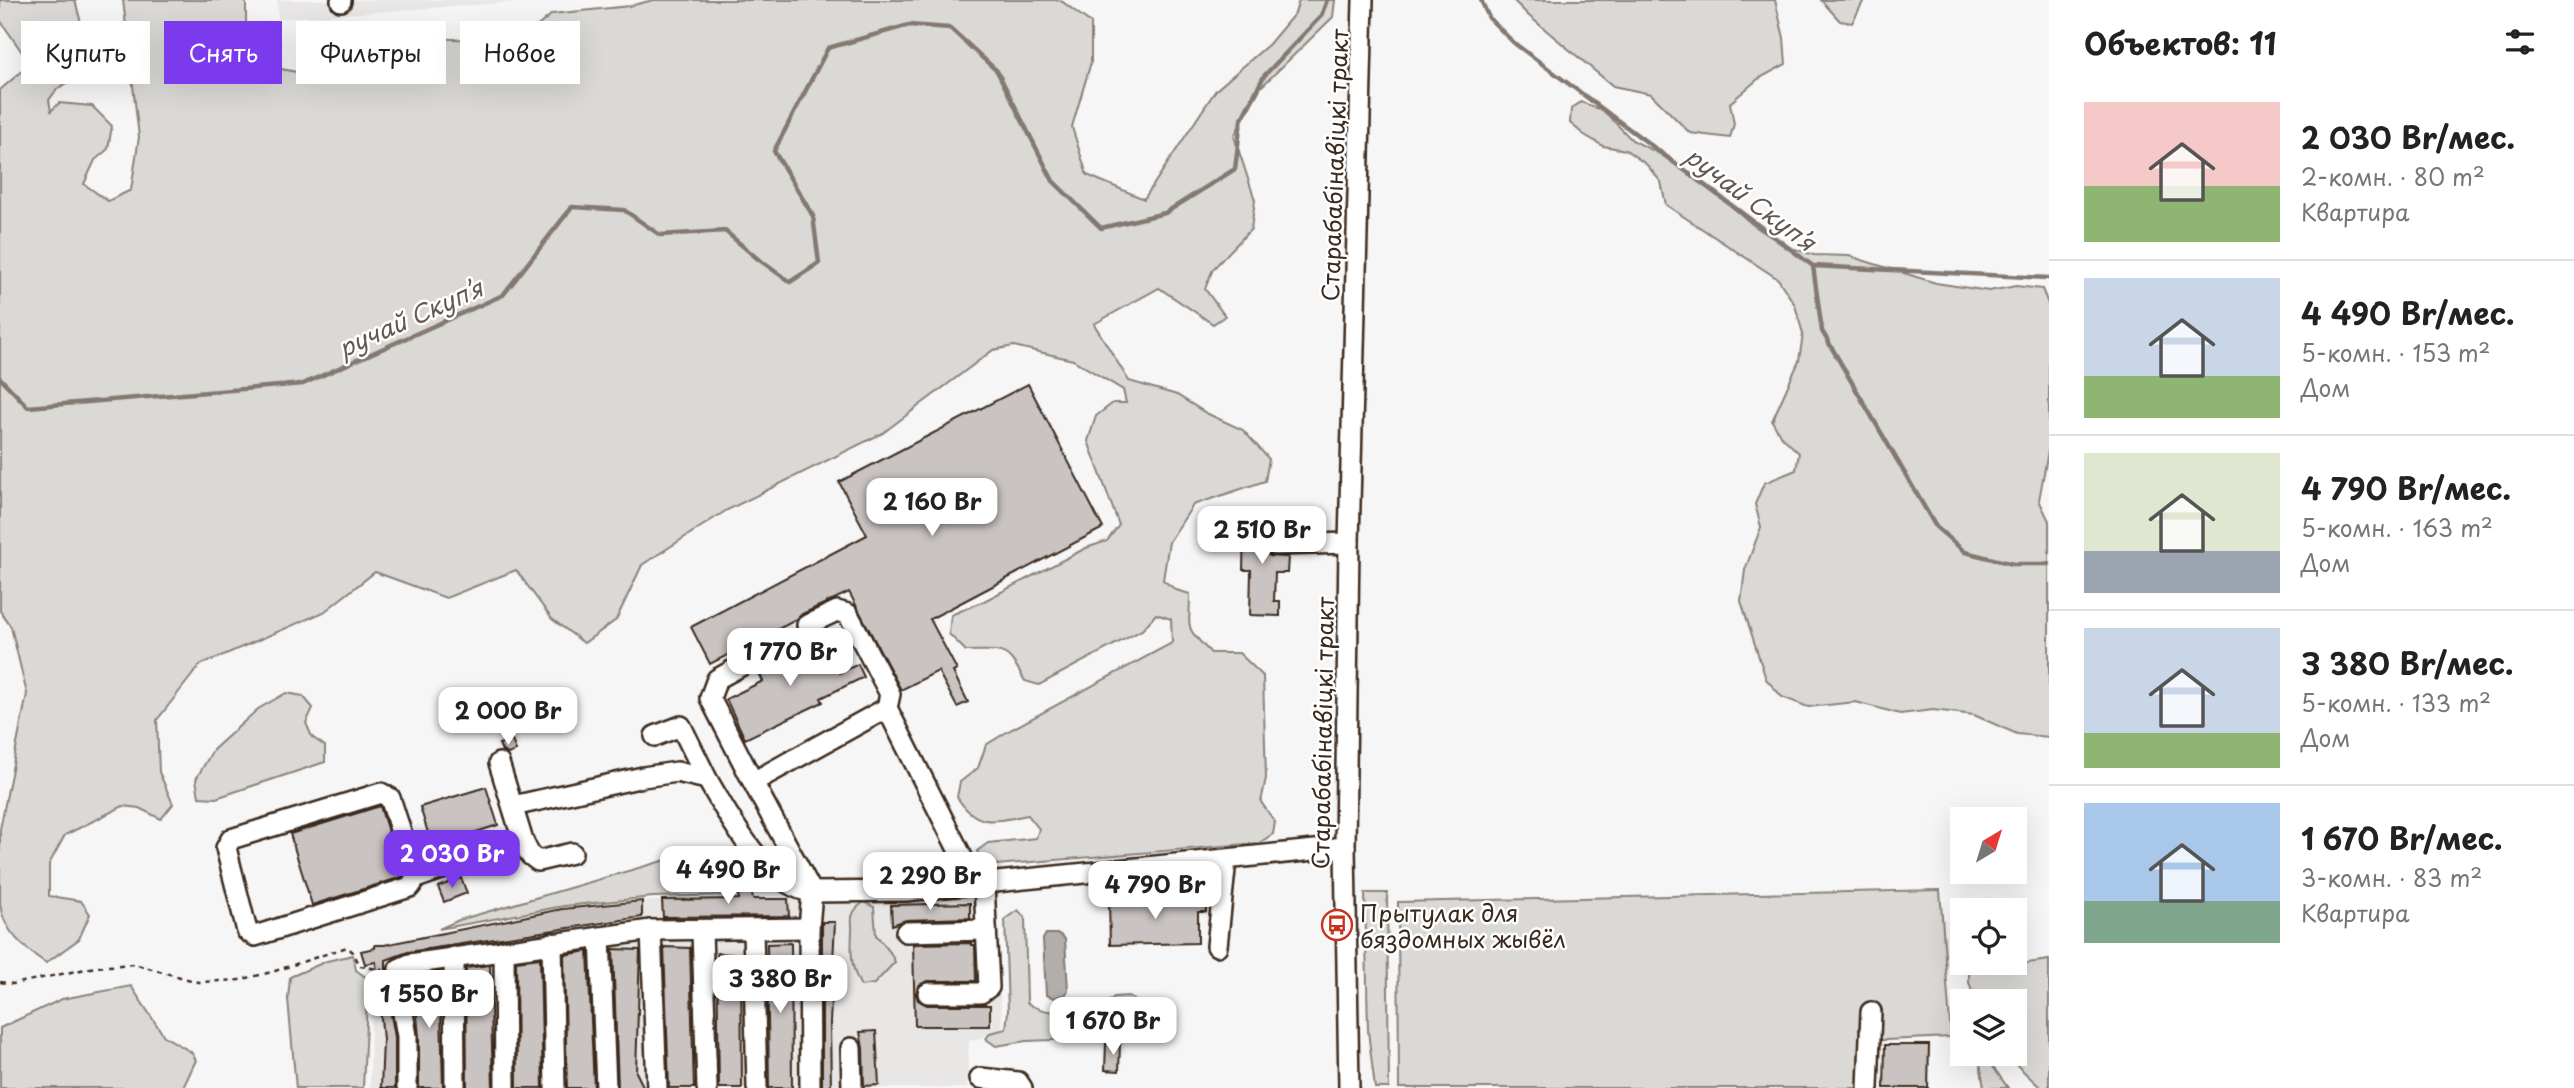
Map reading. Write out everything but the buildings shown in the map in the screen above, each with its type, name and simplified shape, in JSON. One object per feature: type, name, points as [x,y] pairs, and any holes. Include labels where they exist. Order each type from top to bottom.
[{"type":"street","name":"Старабабінавіцкі тракт","points":[[1349,1088],[1345,847],[1349,543],[1363,0]]},
{"type":"street","points":[[1275,545],[1349,543]]},
{"type":"street","points":[[807,625],[837,611],[848,614],[890,694],[887,709],[980,884],[989,987],[981,993],[928,993]]},
{"type":"street","points":[[768,651],[718,679],[710,698],[812,892],[809,928],[810,1088]]},
{"type":"street","points":[[753,782],[887,709]]},
{"type":"street","points":[[655,736],[681,726],[707,779],[732,820],[768,869],[798,890],[906,891],[1345,847]]},
{"type":"street","points":[[499,763],[523,841],[530,855],[538,861],[572,853]]},
{"type":"street","points":[[513,806],[677,772],[707,779]]},
{"type":"street","points":[[416,878],[390,798],[381,793],[231,839],[226,848],[247,931],[256,936],[410,887],[416,878],[523,841]]},
{"type":"street","points":[[1217,946],[1226,860]]},
{"type":"street","points":[[407,1088],[407,1036],[398,985],[399,969],[410,964],[651,930],[809,928]]},
{"type":"street","points":[[651,930],[657,1088]]},
{"type":"street","points":[[702,930],[707,1088]]},
{"type":"street","points":[[753,930],[757,1088]]},
{"type":"street","points":[[906,932],[986,930]]},
{"type":"street","points":[[600,937],[606,1088]]},
{"type":"street","points":[[552,943],[555,1088]]},
{"type":"street","points":[[503,950],[505,1088]]},
{"type":"street","points":[[454,957],[456,1088]]},
{"type":"street","points":[[1868,1088],[1871,1012]]},
{"type":"street","points":[[851,1048],[852,1088]]},
{"type":"street","points":[[980,1078],[1018,1082],[1022,1088]]},
{"type":"path","points":[[0,982],[13,984],[96,967],[134,964],[198,982],[239,980],[347,947],[360,966],[380,970],[399,969]]},
{"type":"shaded area","points":[[0,0],[75,0],[80,21],[21,21],[21,51],[0,20]]},
{"type":"shaded area","points":[[123,0],[246,0],[246,21],[164,21],[164,84],[282,84],[282,69],[296,72],[296,84],[446,84],[446,39],[460,39],[460,84],[580,84],[580,21],[544,21],[552,14],[630,6],[653,0],[1060,0],[1091,23],[1091,62],[1072,127],[1087,175],[1144,199],[1216,90],[1269,44],[1295,13],[1299,0],[1335,0],[1333,17],[1261,87],[1234,136],[1255,200],[1251,229],[1213,269],[1205,289],[1225,316],[1213,324],[1159,288],[1094,324],[1129,381],[1177,395],[1206,413],[1243,430],[1269,459],[1265,481],[1193,505],[1169,542],[1163,580],[1176,590],[1190,594],[1190,627],[1211,653],[1239,653],[1263,676],[1266,778],[1261,802],[1275,822],[1273,834],[1259,843],[984,866],[977,851],[988,843],[1036,838],[1039,829],[1028,815],[996,820],[980,818],[964,807],[957,797],[960,782],[978,768],[986,745],[1172,643],[1171,619],[1156,614],[1142,630],[1039,685],[1025,681],[1013,662],[1003,653],[966,651],[949,634],[951,615],[984,601],[1086,548],[1107,541],[1119,525],[1088,441],[1096,416],[1113,403],[1126,403],[1123,390],[1073,360],[1014,346],[993,350],[883,433],[727,510],[642,565],[616,620],[584,643],[552,619],[516,570],[446,598],[375,572],[324,612],[200,665],[157,720],[159,772],[173,804],[161,819],[139,808],[123,806],[65,835],[49,864],[49,896],[81,901],[90,914],[79,939],[46,963],[30,952],[10,931],[0,904],[0,829],[27,694],[11,627],[0,611],[0,90],[21,72],[21,84],[65,84],[49,100],[51,111],[59,103],[92,106],[112,126],[108,149],[95,160],[84,184],[108,201],[131,190],[139,137],[133,84],[150,84],[150,21],[125,21]]},
{"type":"shaded area","points":[[277,0],[544,0],[278,19]]},
{"type":"shaded area","points":[[1513,0],[1775,0],[1784,38],[1786,64],[1758,79],[1730,103],[1734,124],[1730,138],[1690,133],[1651,94],[1613,86]]},
{"type":"shaded area","points":[[1821,0],[1864,0],[1852,23],[1840,21]]},
{"type":"shaded area","points":[[1581,102],[1604,111],[1632,140],[1660,154],[1692,176],[1753,225],[1785,246],[1814,255],[1849,256],[1936,283],[1989,291],[2016,286],[2042,289],[2049,306],[2049,446],[2039,500],[2049,521],[2049,737],[2017,734],[1974,715],[1933,710],[1900,714],[1856,702],[1808,707],[1782,697],[1766,679],[1741,601],[1745,570],[1761,527],[1755,504],[1764,483],[1796,470],[1799,453],[1780,435],[1772,421],[1799,361],[1803,334],[1795,305],[1778,279],[1666,205],[1661,182],[1647,165],[1626,150],[1603,146],[1570,123],[1571,109]]},
{"type":"shaded area","points":[[286,693],[303,696],[313,708],[306,723],[312,737],[325,746],[325,762],[216,798],[199,797],[196,779],[213,750],[258,709]]},
{"type":"shaded area","points":[[690,853],[710,865],[720,875],[730,895],[653,897],[564,906],[439,929],[459,920]]},
{"type":"shaded area","points":[[1940,890],[1950,1037],[1865,1041],[1858,1088],[1399,1088],[1398,902]]},
{"type":"shaded area","points":[[1365,893],[1387,893],[1389,1088],[1375,1088],[1368,1031]]},
{"type":"shaded area","points":[[992,894],[1003,1031],[969,1041],[967,1088],[370,1088],[371,981],[361,951],[562,909],[649,901]]},
{"type":"shaded area","points":[[864,902],[874,907],[876,935],[895,962],[874,984],[861,986],[852,959],[852,916]]},
{"type":"shaded area","points":[[1018,910],[1025,918],[1027,1003],[1053,1012],[1099,1010],[1114,997],[1129,996],[1139,1004],[1141,1023],[1132,1037],[1026,1041],[996,1046],[986,1039],[990,1033],[1006,1029],[1008,1011],[1005,919]]},
{"type":"shaded area","points":[[1046,934],[1059,934],[1065,939],[1068,990],[1066,994],[1054,998],[1046,995],[1043,939]]},
{"type":"shaded area","points":[[353,955],[356,970],[368,979],[363,1088],[296,1088],[288,999],[290,977],[327,961]]},
{"type":"shaded area","points":[[2049,960],[2049,1088],[2041,1088],[2018,1066],[2027,1066],[2027,989],[1971,989],[1969,982],[1969,975],[2027,975],[2027,963]]},
{"type":"shaded area","points":[[131,986],[164,1036],[191,1052],[196,1060],[183,1088],[0,1088],[0,1028],[62,999]]},
{"type":"shaded area","points":[[1981,1066],[1993,1066],[2008,1088],[1984,1088]]},
{"type":"waterway","name":"ручай Скупʼя","points":[[0,378],[28,407],[303,384],[503,295],[572,207],[624,210],[660,235],[725,231],[790,282],[819,263],[813,216],[774,151],[828,48],[909,25],[950,28],[997,71],[1053,181],[1101,228],[1165,213],[1235,169],[1241,120],[1264,76],[1321,16],[1327,0]]},
{"type":"waterway","name":"ручай Скупʼя","points":[[1481,0],[1489,18],[1514,43],[1813,266],[1822,331],[1936,527],[1965,552],[2013,564],[2049,564]]},
{"type":"waterway","points":[[1813,266],[2049,278]]},
{"type":"place","name":"Прытулак для бяздомных жывёл","points":[[1337,925]]}]
